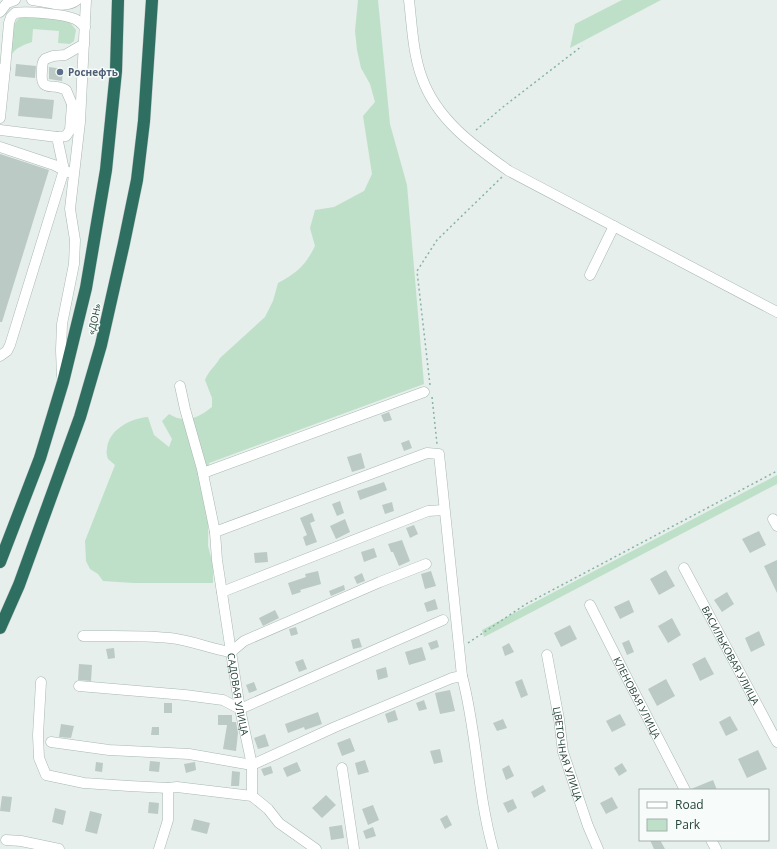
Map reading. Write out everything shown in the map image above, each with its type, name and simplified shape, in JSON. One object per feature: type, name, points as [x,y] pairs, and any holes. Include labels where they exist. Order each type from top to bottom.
[{"type":"highway","name":"«ДОН»","points":[[0,562],[40,458],[63,382],[86,288],[106,170],[116,71],[118,0]]},
{"type":"highway","name":"«ДОН»","points":[[0,628],[19,585],[80,417],[101,345],[137,180],[144,121],[152,0]]},
{"type":"street","points":[[0,12],[7,3],[15,0]]},
{"type":"street","points":[[33,12],[33,0],[66,5],[72,4],[77,0]]},
{"type":"street","points":[[0,356],[7,351],[10,345],[69,173],[80,122],[86,0]]},
{"type":"street","points":[[409,0],[415,49],[422,79],[436,107],[454,128],[474,146],[508,171],[777,312]]},
{"type":"street","points":[[411,15],[414,0]]},
{"type":"street","points":[[0,118],[2,69],[11,17],[15,13],[33,12],[70,17],[76,19],[85,27]]},
{"type":"street","points":[[80,122],[73,103],[64,88],[47,86],[42,83],[42,63],[43,60],[48,57],[65,56],[84,44]]},
{"type":"street","points":[[0,130],[57,137],[66,136],[70,130],[73,103]]},
{"type":"street","points":[[57,137],[69,173],[70,209],[75,240],[74,264],[62,324],[61,350],[63,382]]},
{"type":"street","points":[[0,147],[54,165],[69,173]]},
{"type":"street","points":[[590,275],[614,226]]},
{"type":"street","name":"САДОВАЯ УЛИЦА","points":[[180,386],[216,532],[217,560],[231,652],[240,709],[252,765],[252,796]]},
{"type":"street","points":[[202,472],[428,390]]},
{"type":"street","points":[[216,532],[427,453],[438,454],[462,676],[468,701],[486,823],[493,849]]},
{"type":"street","points":[[222,592],[428,511],[444,510]]},
{"type":"street","points":[[83,636],[169,637],[185,640],[217,650],[231,652],[244,641],[380,582],[426,564]]},
{"type":"street","name":"ВАСИЛЬКОВАЯ УЛИЦА","points":[[684,568],[777,742]]},
{"type":"street","name":"КЛЕНОВАЯ УЛИЦА","points":[[590,605],[684,789]]},
{"type":"street","points":[[79,686],[185,695],[223,700],[240,709],[442,620]]},
{"type":"street","name":"ЦВЕТОЧНАЯ УЛИЦА","points":[[547,655],[559,719],[563,752],[588,826],[598,849]]},
{"type":"street","points":[[51,742],[109,750],[189,754],[252,765],[452,678],[462,676]]},
{"type":"street","points":[[41,682],[38,735],[39,758],[46,775],[84,783],[168,788],[177,787],[252,796],[268,809],[279,823],[316,849]]},
{"type":"street","points":[[342,768],[354,849]]},
{"type":"street","points":[[158,849],[168,820],[168,788]]},
{"type":"street","points":[[6,840],[21,841],[59,849]]},
{"type":"path","points":[[476,130],[503,107],[582,46]]},
{"type":"path","points":[[438,454],[428,390],[417,271],[437,240],[508,171]]},
{"type":"path","points":[[459,649],[526,604],[777,471]]},
{"type":"green space","points":[[358,0],[378,0],[390,124],[407,185],[424,384],[209,463],[208,546],[213,564],[213,583],[133,583],[103,581],[98,574],[90,569],[86,561],[85,541],[115,465],[108,459],[107,454],[108,442],[111,436],[122,426],[135,420],[148,417],[154,435],[169,447],[172,439],[162,421],[169,414],[180,419],[186,419],[196,417],[212,407],[212,398],[205,380],[220,358],[265,317],[273,301],[278,283],[296,272],[308,259],[315,246],[310,228],[315,210],[334,207],[364,191],[372,174],[363,116],[375,102],[370,84],[361,68],[357,50],[355,31]]},
{"type":"green space","points":[[622,0],[661,0],[570,48],[575,24]]},
{"type":"green space","points":[[23,16],[68,20],[76,30],[74,41],[70,44],[58,43],[59,31],[33,29],[32,42],[17,49],[11,56],[13,28],[15,23]]},
{"type":"green space","points":[[777,475],[777,484],[484,637],[482,630]]},
{"type":"building","points":[[16,64],[36,66],[35,78],[15,76]]},
{"type":"building","points":[[49,67],[63,69],[62,81],[49,79]]},
{"type":"building","points":[[20,97],[54,100],[52,119],[18,116]]},
{"type":"building","points":[[0,154],[49,170],[2,322],[0,322]]},
{"type":"building","points":[[389,412],[392,420],[384,422],[381,415]]},
{"type":"building","points":[[409,440],[412,448],[404,451],[401,443]]},
{"type":"building","points":[[361,453],[365,468],[352,472],[347,457]]},
{"type":"building","points":[[384,482],[387,490],[360,500],[357,491]]},
{"type":"building","points":[[340,501],[344,513],[337,516],[332,504]]},
{"type":"building","points":[[392,502],[394,511],[385,514],[382,505]]},
{"type":"building","points":[[312,513],[315,521],[310,523],[317,542],[306,546],[303,537],[307,535],[300,518]]},
{"type":"building","points":[[345,519],[350,532],[336,539],[330,526]]},
{"type":"building","points":[[414,525],[418,534],[410,538],[406,528]]},
{"type":"building","points":[[759,531],[766,545],[750,553],[742,539]]},
{"type":"building","points":[[402,540],[410,561],[399,566],[388,544]]},
{"type":"building","points":[[374,548],[377,557],[364,562],[361,552]]},
{"type":"building","points":[[267,552],[268,562],[255,563],[254,553]]},
{"type":"building","points":[[777,560],[777,593],[764,566]]},
{"type":"building","points":[[666,570],[675,586],[659,595],[650,579]]},
{"type":"building","points":[[318,571],[321,584],[300,590],[301,592],[292,595],[288,583],[306,577],[305,574]]},
{"type":"building","points":[[431,571],[436,586],[425,589],[421,574]]},
{"type":"building","points":[[362,573],[365,581],[357,584],[354,577]]},
{"type":"building","points":[[344,585],[345,590],[331,596],[329,591]]},
{"type":"building","points":[[727,592],[734,604],[722,612],[714,600]]},
{"type":"building","points":[[435,599],[438,609],[427,612],[424,603]]},
{"type":"building","points":[[629,600],[634,612],[620,619],[614,607]]},
{"type":"building","points":[[275,610],[279,618],[263,626],[259,618]]},
{"type":"building","points":[[672,618],[681,635],[668,643],[658,626]]},
{"type":"building","points":[[570,625],[577,639],[561,647],[554,633]]},
{"type":"building","points":[[296,627],[298,634],[291,636],[289,629]]},
{"type":"building","points":[[759,631],[765,645],[751,652],[745,638]]},
{"type":"building","points":[[359,638],[362,647],[353,649],[351,640]]},
{"type":"building","points":[[437,640],[439,647],[431,650],[428,643]]},
{"type":"building","points":[[629,640],[634,652],[627,655],[622,643]]},
{"type":"building","points":[[509,643],[514,652],[505,656],[502,647]]},
{"type":"building","points":[[422,647],[426,660],[409,665],[405,652]]},
{"type":"building","points":[[114,648],[115,658],[108,659],[106,649]]},
{"type":"building","points":[[705,657],[714,674],[700,681],[692,664]]},
{"type":"building","points":[[303,659],[307,669],[299,672],[295,662]]},
{"type":"building","points":[[79,664],[92,665],[91,681],[78,680]]},
{"type":"building","points":[[386,667],[388,677],[378,680],[376,670]]},
{"type":"building","points":[[522,679],[528,695],[521,698],[515,682]]},
{"type":"building","points":[[666,679],[675,696],[657,706],[648,689]]},
{"type":"building","points":[[254,682],[257,690],[249,693],[246,685]]},
{"type":"building","points":[[450,690],[455,711],[440,714],[435,693]]},
{"type":"building","points":[[424,700],[427,709],[419,711],[416,703]]},
{"type":"building","points":[[164,703],[172,703],[172,713],[164,713]]},
{"type":"building","points":[[395,710],[398,720],[388,723],[385,714]]},
{"type":"building","points":[[318,712],[322,724],[305,730],[304,727],[288,733],[285,724]]},
{"type":"building","points":[[620,714],[626,725],[612,732],[606,721]]},
{"type":"building","points":[[218,715],[232,715],[232,722],[236,722],[238,733],[236,751],[223,749],[227,725],[218,725]]},
{"type":"building","points":[[730,716],[738,730],[726,736],[719,722]]},
{"type":"building","points":[[503,719],[507,728],[497,731],[493,723]]},
{"type":"building","points":[[61,724],[74,726],[71,738],[59,737]]},
{"type":"building","points":[[152,727],[159,727],[159,735],[151,735]]},
{"type":"building","points":[[265,734],[269,746],[258,749],[254,738]]},
{"type":"building","points":[[350,738],[355,751],[342,756],[337,743]]},
{"type":"building","points":[[440,749],[443,762],[434,764],[430,751]]},
{"type":"building","points":[[758,750],[767,769],[747,778],[738,759]]},
{"type":"building","points":[[365,760],[369,772],[358,775],[355,763]]},
{"type":"building","points":[[150,761],[160,762],[159,772],[149,771]]},
{"type":"building","points":[[96,762],[103,763],[102,772],[95,771]]},
{"type":"building","points":[[195,762],[196,770],[186,773],[184,764]]},
{"type":"building","points":[[297,762],[301,771],[287,777],[283,768]]},
{"type":"building","points":[[622,763],[627,771],[619,776],[614,768]]},
{"type":"building","points":[[509,765],[514,776],[506,780],[502,769]]},
{"type":"building","points":[[271,766],[273,773],[264,776],[261,769]]},
{"type":"building","points":[[232,771],[240,772],[239,786],[231,786]]},
{"type":"building","points":[[713,780],[717,789],[691,789]]},
{"type":"building","points":[[543,785],[546,791],[534,798],[531,792]]},
{"type":"building","points":[[326,795],[336,805],[322,818],[312,808]]},
{"type":"building","points":[[2,796],[12,797],[10,812],[0,811]]},
{"type":"building","points":[[612,797],[618,808],[606,814],[600,803]]},
{"type":"building","points":[[513,799],[517,808],[508,813],[503,803]]},
{"type":"building","points":[[149,802],[159,803],[158,814],[148,813]]},
{"type":"building","points":[[373,805],[379,820],[368,825],[362,809]]},
{"type":"building","points":[[55,808],[66,811],[63,825],[52,822]]},
{"type":"building","points":[[90,811],[102,814],[97,834],[85,831]]},
{"type":"building","points":[[447,815],[452,825],[445,829],[440,819]]},
{"type":"building","points":[[194,819],[210,823],[207,834],[191,830]]},
{"type":"building","points":[[342,825],[344,838],[331,840],[329,827]]},
{"type":"building","points":[[373,827],[376,836],[366,839],[363,831]]},
{"type":"building","points":[[650,841],[661,841],[665,849],[654,849]]},
{"type":"place","name":"Роснефть","points":[[60,72]]}]
